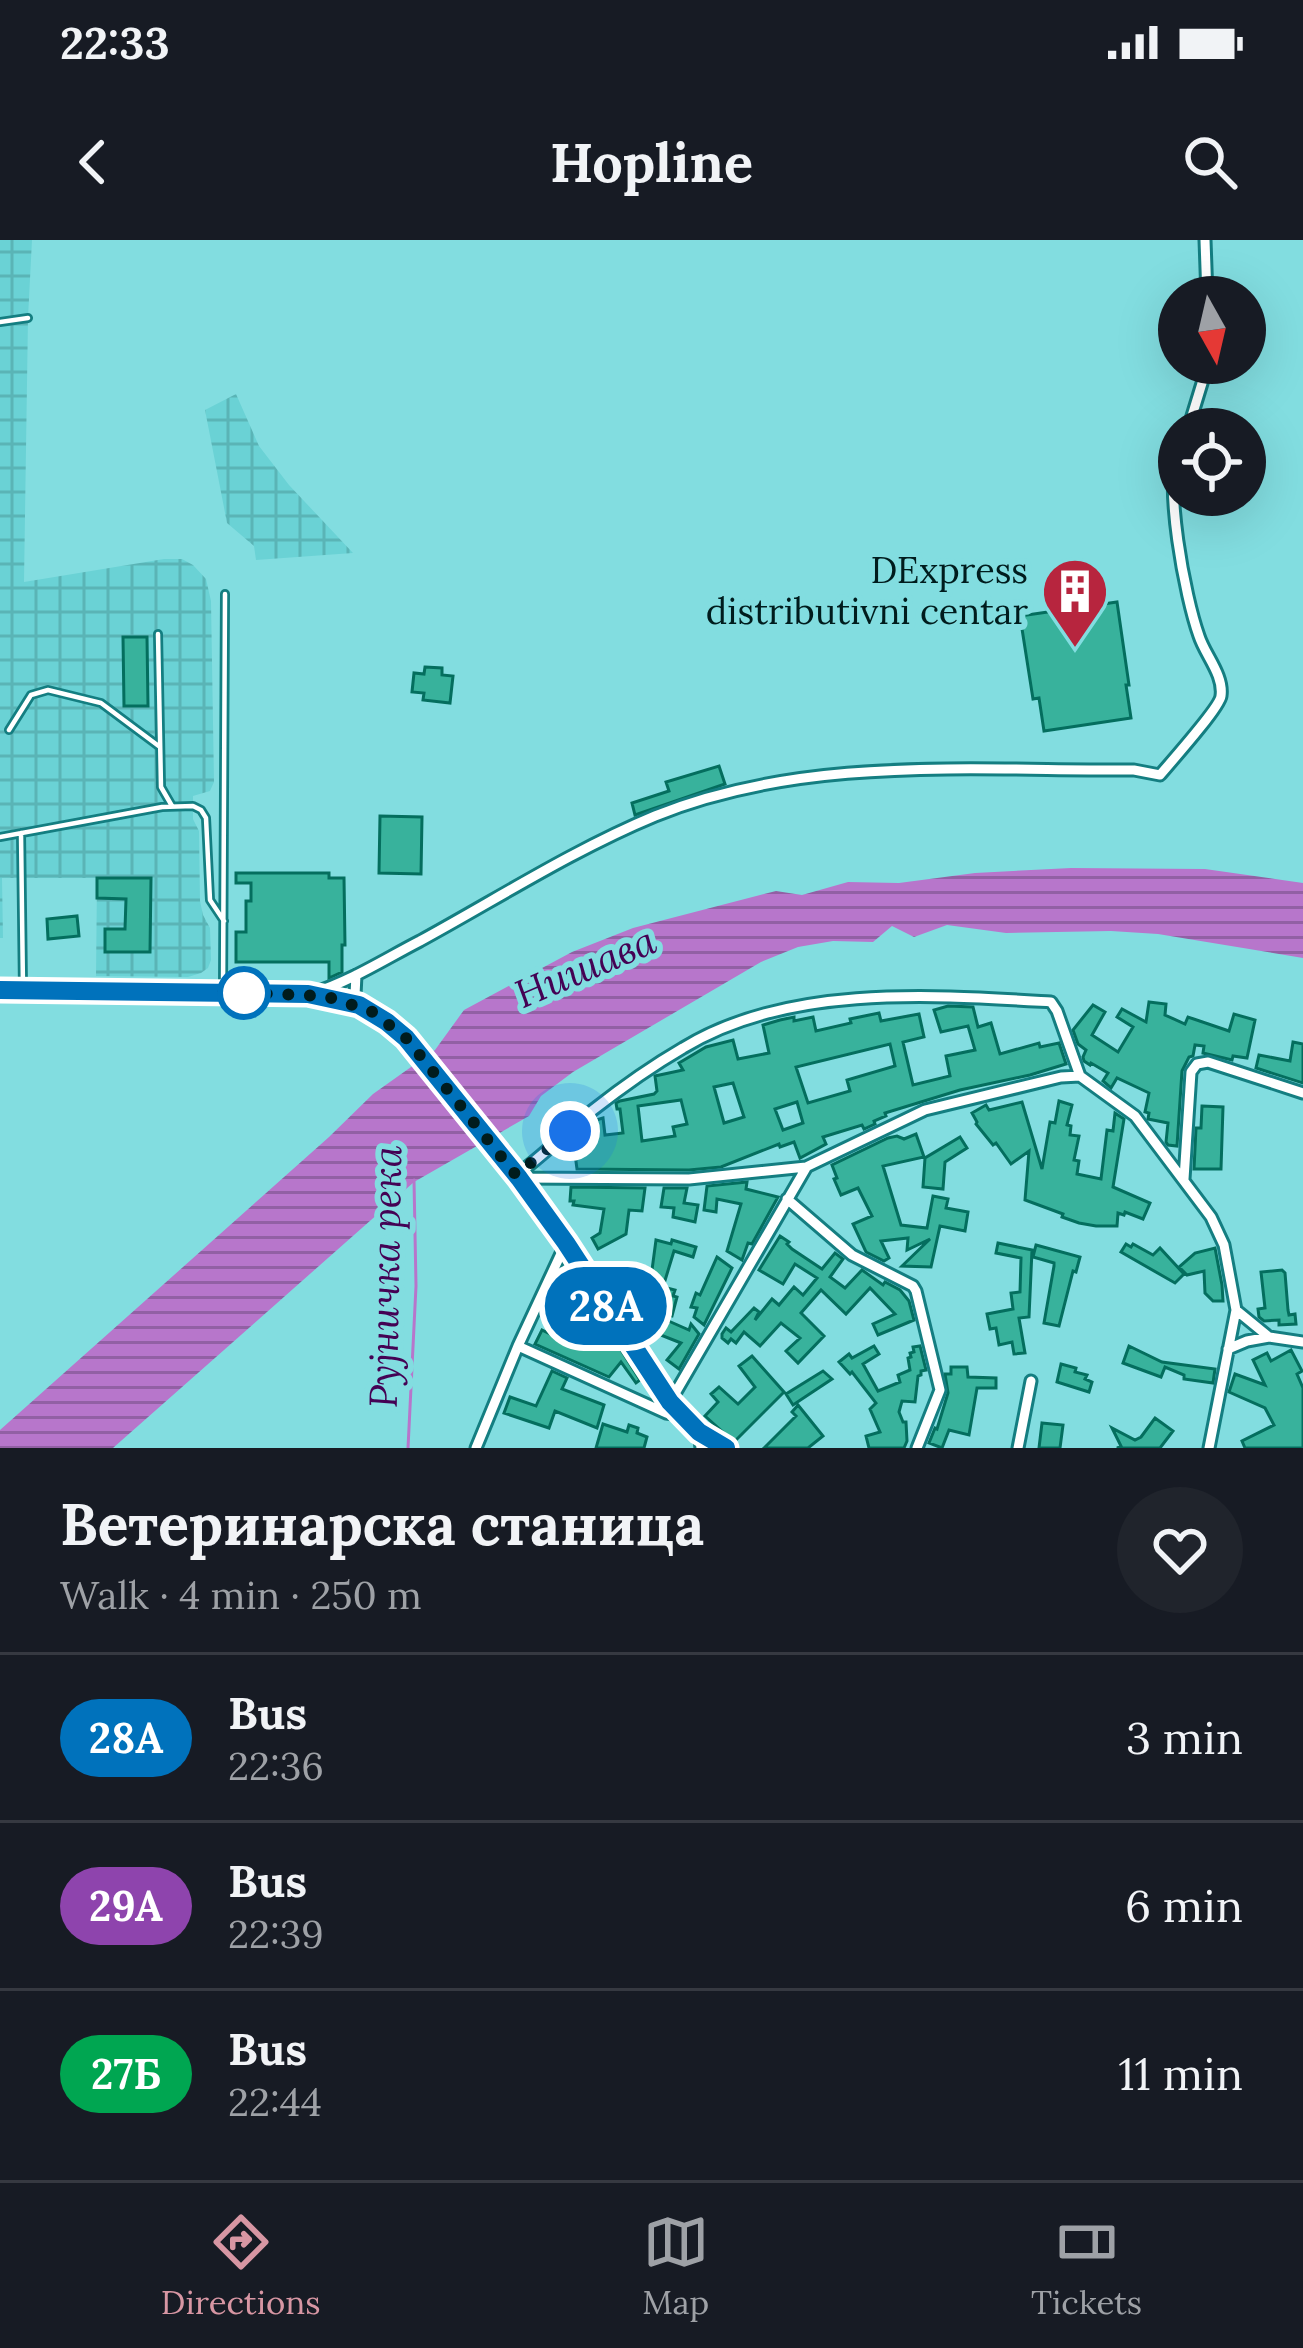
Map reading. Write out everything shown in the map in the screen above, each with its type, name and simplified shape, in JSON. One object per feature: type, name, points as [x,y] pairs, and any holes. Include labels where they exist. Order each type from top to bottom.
[{"type":"street","points":[[1205,240],[1206,276]]},
{"type":"street","points":[[308,994],[356,976],[654,817],[728,793],[853,772],[1134,770],[1160,775],[1218,706],[1222,690],[1197,632],[1175,516]]},
{"type":"street","points":[[356,976],[359,1005]]},
{"type":"street","points":[[0,990],[308,994],[359,1005],[387,1022],[406,1038],[518,1177],[670,1402],[699,1432],[726,1448]]},
{"type":"street","points":[[518,1177],[591,1112],[683,1048],[742,1021],[879,998],[1051,1002],[1080,1076],[1135,1116],[1210,1217],[1224,1245],[1236,1310],[1209,1448]]},
{"type":"street","points":[[1184,1181],[1191,1072],[1197,1064],[1208,1062],[1303,1094]]},
{"type":"street","points":[[518,1177],[689,1179],[806,1167],[925,1110],[1061,1076],[1080,1076]]},
{"type":"street","points":[[670,1402],[806,1167]]},
{"type":"street","points":[[787,1199],[852,1255],[913,1286],[940,1390],[917,1448]]},
{"type":"street","points":[[476,1448],[566,1243]]},
{"type":"street","points":[[1236,1310],[1269,1337]]},
{"type":"street","points":[[1228,1349],[1269,1337],[1303,1342]]},
{"type":"street","points":[[518,1346],[666,1413],[681,1415]]},
{"type":"street","points":[[1018,1448],[1031,1381]]},
{"type":"street","points":[[699,1432],[700,1448]]},
{"type":"lane","points":[[0,322],[28,319]]},
{"type":"lane","points":[[223,992],[225,594]]},
{"type":"lane","points":[[158,634],[161,787],[172,806]]},
{"type":"lane","points":[[9,730],[31,695],[48,690],[100,703],[160,747]]},
{"type":"lane","points":[[0,837],[193,806],[206,818],[210,900],[224,921]]},
{"type":"lane","points":[[21,833],[23,991]]},
{"type":"shaded area","points":[[0,240],[32,240],[24,582],[164,559],[182,559],[206,579],[211,601],[214,782],[210,791],[193,796],[193,819],[199,831],[200,901],[210,928],[211,960],[208,968],[188,977],[96,976],[97,878],[2,878],[0,938]]},
{"type":"shaded area","points":[[236,394],[259,446],[353,553],[256,560],[254,546],[227,523],[205,410]]},
{"type":"water","name":"Нишава","points":[[1071,868],[1205,869],[1303,883],[1303,958],[1158,934],[1006,933],[947,925],[914,937],[892,926],[873,942],[833,941],[798,947],[761,962],[573,1072],[541,1096],[529,1116],[414,1182],[113,1448],[0,1448],[0,1430],[373,1094],[435,1050],[464,1010],[572,952],[633,928],[776,891],[802,895],[848,882],[899,883]]},
{"type":"building","name":"DExpress distributivni centar","points":[[1117,602],[1131,718],[1044,731],[1039,698],[1033,699],[1020,616]]},
{"type":"building","points":[[123,637],[147,637],[148,706],[124,706]]},
{"type":"building","points":[[425,667],[442,668],[442,675],[453,676],[450,703],[423,700],[424,693],[412,692],[414,673],[424,674]]},
{"type":"building","points":[[719,766],[725,784],[635,815],[632,803],[669,791],[666,782]]},
{"type":"building","points":[[380,816],[422,817],[421,874],[379,873]]},
{"type":"building","points":[[236,873],[329,873],[329,878],[344,878],[342,972],[329,978],[329,962],[236,962],[236,932],[246,932],[251,883],[236,883]]},
{"type":"building","points":[[97,878],[151,878],[150,952],[105,952],[105,929],[125,929],[126,899],[97,898]]},
{"type":"building","points":[[77,916],[79,936],[48,939],[47,919]]},
{"type":"building","points":[[1149,1002],[1166,1004],[1165,1015],[1185,1024],[1188,1017],[1229,1031],[1234,1014],[1255,1020],[1247,1058],[1233,1056],[1232,1060],[1203,1053],[1204,1046],[1195,1045],[1182,1071],[1177,1146],[1166,1142],[1168,1123],[1148,1119],[1149,1093],[1117,1078],[1111,1088],[1103,1081],[1108,1073],[1084,1061],[1086,1050],[1073,1030],[1093,1005],[1105,1012],[1092,1035],[1118,1052],[1133,1027],[1117,1017],[1122,1009],[1146,1022]]},
{"type":"building","points":[[973,1007],[978,1027],[991,1023],[1000,1054],[1039,1043],[1040,1047],[1059,1043],[1066,1064],[885,1113],[864,1129],[862,1125],[823,1137],[826,1144],[800,1158],[794,1142],[721,1167],[577,1169],[575,1154],[582,1153],[580,1133],[596,1120],[603,1118],[605,1135],[623,1133],[616,1103],[654,1094],[655,1076],[683,1070],[679,1063],[706,1047],[733,1040],[738,1059],[769,1053],[763,1025],[780,1020],[813,1017],[816,1031],[879,1013],[881,1021],[919,1014],[924,1037],[903,1042],[913,1085],[950,1076],[946,1056],[975,1050],[968,1026],[941,1032],[934,1010]],"holes":[[[890,1044],[895,1066],[847,1080],[850,1091],[808,1103],[796,1067]],[[733,1083],[744,1117],[724,1123],[714,1087]],[[681,1100],[687,1124],[673,1127],[675,1136],[642,1141],[638,1106]],[[797,1102],[803,1123],[783,1130],[775,1109]]]},
{"type":"building","points":[[1293,1042],[1303,1044],[1303,1083],[1256,1068],[1259,1055],[1290,1061]]},
{"type":"building","points":[[1059,1101],[1072,1105],[1067,1125],[1070,1135],[1079,1136],[1074,1160],[1079,1161],[1077,1174],[1101,1179],[1107,1130],[1113,1131],[1115,1113],[1124,1119],[1113,1187],[1150,1203],[1143,1219],[1118,1213],[1117,1226],[1096,1226],[1025,1200],[1029,1151],[1011,1164],[972,1113],[986,1105],[989,1110],[1022,1102],[1042,1169],[1050,1122],[1055,1123]]},
{"type":"building","points":[[1202,1106],[1223,1107],[1221,1169],[1194,1169]]},
{"type":"building","points":[[916,1134],[924,1157],[883,1166],[901,1225],[927,1228],[933,1196],[948,1199],[946,1208],[968,1212],[965,1231],[940,1226],[931,1267],[902,1266],[930,1239],[907,1250],[908,1238],[881,1241],[889,1258],[884,1261],[866,1252],[853,1224],[872,1216],[858,1188],[841,1195],[832,1165],[888,1138]]},
{"type":"building","points":[[960,1137],[967,1148],[945,1162],[943,1189],[923,1187],[925,1158]]},
{"type":"building","points":[[747,1182],[746,1189],[778,1197],[742,1260],[727,1251],[741,1204],[717,1199],[716,1212],[704,1210],[707,1186]]},
{"type":"building","points":[[571,1187],[645,1188],[642,1211],[629,1210],[626,1234],[598,1249],[592,1238],[600,1233],[604,1209],[573,1205]]},
{"type":"building","points":[[664,1188],[687,1188],[684,1203],[698,1205],[695,1222],[673,1217],[674,1208],[661,1207]]},
{"type":"building","points":[[780,1236],[822,1269],[835,1253],[843,1259],[830,1277],[845,1288],[862,1270],[900,1290],[914,1320],[878,1335],[873,1324],[895,1314],[870,1288],[846,1314],[821,1290],[801,1313],[824,1336],[798,1363],[786,1351],[800,1338],[781,1323],[760,1346],[744,1332],[736,1343],[731,1339],[728,1343],[722,1338],[726,1328],[731,1332],[754,1308],[759,1312],[755,1320],[772,1299],[779,1305],[794,1287],[803,1295],[817,1278],[795,1264],[783,1284],[759,1270]]},
{"type":"building","points":[[656,1240],[696,1247],[693,1257],[674,1251],[663,1287],[675,1290],[672,1316],[632,1305],[636,1292],[641,1294],[648,1269],[652,1270]]},
{"type":"building","points":[[998,1243],[1032,1250],[1029,1317],[1019,1318],[1025,1353],[1014,1354],[1012,1342],[999,1345],[996,1328],[990,1329],[987,1314],[1013,1309],[1011,1293],[1020,1292],[1021,1258],[996,1253]]},
{"type":"building","points":[[1126,1244],[1153,1255],[1160,1248],[1184,1274],[1175,1283],[1121,1252]]},
{"type":"building","points":[[1036,1245],[1080,1257],[1059,1326],[1044,1323],[1054,1263],[1033,1257]]},
{"type":"building","points":[[1215,1248],[1223,1301],[1213,1301],[1205,1293],[1204,1271],[1187,1275],[1179,1267],[1195,1253]]},
{"type":"building","points":[[717,1257],[732,1268],[704,1325],[694,1317],[697,1308],[691,1307]]},
{"type":"building","points":[[1282,1270],[1289,1315],[1295,1314],[1296,1324],[1279,1325],[1279,1320],[1259,1317],[1258,1309],[1265,1308],[1261,1272]]},
{"type":"building","points":[[555,1295],[599,1315],[640,1380],[636,1383],[621,1362],[609,1377],[535,1344],[542,1330],[574,1346],[583,1325],[548,1308]]},
{"type":"building","points":[[664,1319],[689,1330],[691,1324],[699,1334],[679,1369],[667,1360],[681,1343],[658,1334]]},
{"type":"building","points":[[874,1346],[879,1354],[863,1364],[878,1391],[900,1382],[898,1375],[910,1370],[913,1347],[920,1346],[926,1370],[918,1376],[915,1402],[902,1401],[899,1412],[906,1422],[904,1448],[869,1448],[866,1436],[880,1432],[870,1409],[876,1403],[839,1362]]},
{"type":"building","points":[[1129,1346],[1162,1362],[1215,1369],[1213,1383],[1184,1379],[1165,1367],[1161,1377],[1123,1363]]},
{"type":"building","points":[[1291,1350],[1302,1371],[1297,1374],[1303,1388],[1303,1448],[1245,1448],[1242,1441],[1274,1425],[1265,1408],[1229,1392],[1235,1374],[1265,1385],[1253,1360],[1267,1353],[1271,1361]]},
{"type":"building","points":[[752,1356],[784,1392],[734,1442],[705,1416],[718,1402],[711,1394],[719,1387],[738,1404],[755,1387],[739,1366]]},
{"type":"building","points":[[1061,1364],[1087,1375],[1085,1379],[1092,1382],[1089,1392],[1057,1382]]},
{"type":"building","points":[[951,1367],[967,1367],[968,1377],[996,1378],[996,1388],[977,1388],[969,1435],[949,1430],[942,1448],[929,1443],[948,1393],[945,1374],[951,1374]]},
{"type":"building","points":[[552,1371],[567,1378],[562,1389],[604,1405],[597,1428],[555,1411],[549,1428],[504,1413],[510,1397],[536,1406]]},
{"type":"building","points":[[823,1371],[832,1379],[793,1405],[786,1394]]},
{"type":"building","points":[[798,1405],[823,1436],[808,1448],[764,1448],[796,1416],[792,1412]]},
{"type":"building","points":[[1155,1418],[1173,1431],[1160,1448],[1117,1448],[1121,1446],[1112,1428],[1135,1440]]},
{"type":"building","points":[[1042,1423],[1063,1425],[1060,1448],[1039,1448]]},
{"type":"building","points":[[603,1424],[627,1432],[629,1425],[638,1428],[637,1433],[647,1437],[644,1448],[596,1448]]},
{"type":"waterway","name":"Рујничка река","points":[[408,1448],[416,1286],[414,1180]]},
{"type":"bus line","name":"28А","points":[[0,990],[308,994],[371,1011],[406,1038],[519,1178],[670,1402],[699,1432],[726,1448]]},
{"type":"place","name":"DExpress distributivni centar","points":[[1075,650]]},
{"type":"route","points":[[244,993],[223,992],[325,996],[371,1011],[406,1038],[516,1175],[570,1131]]}]
